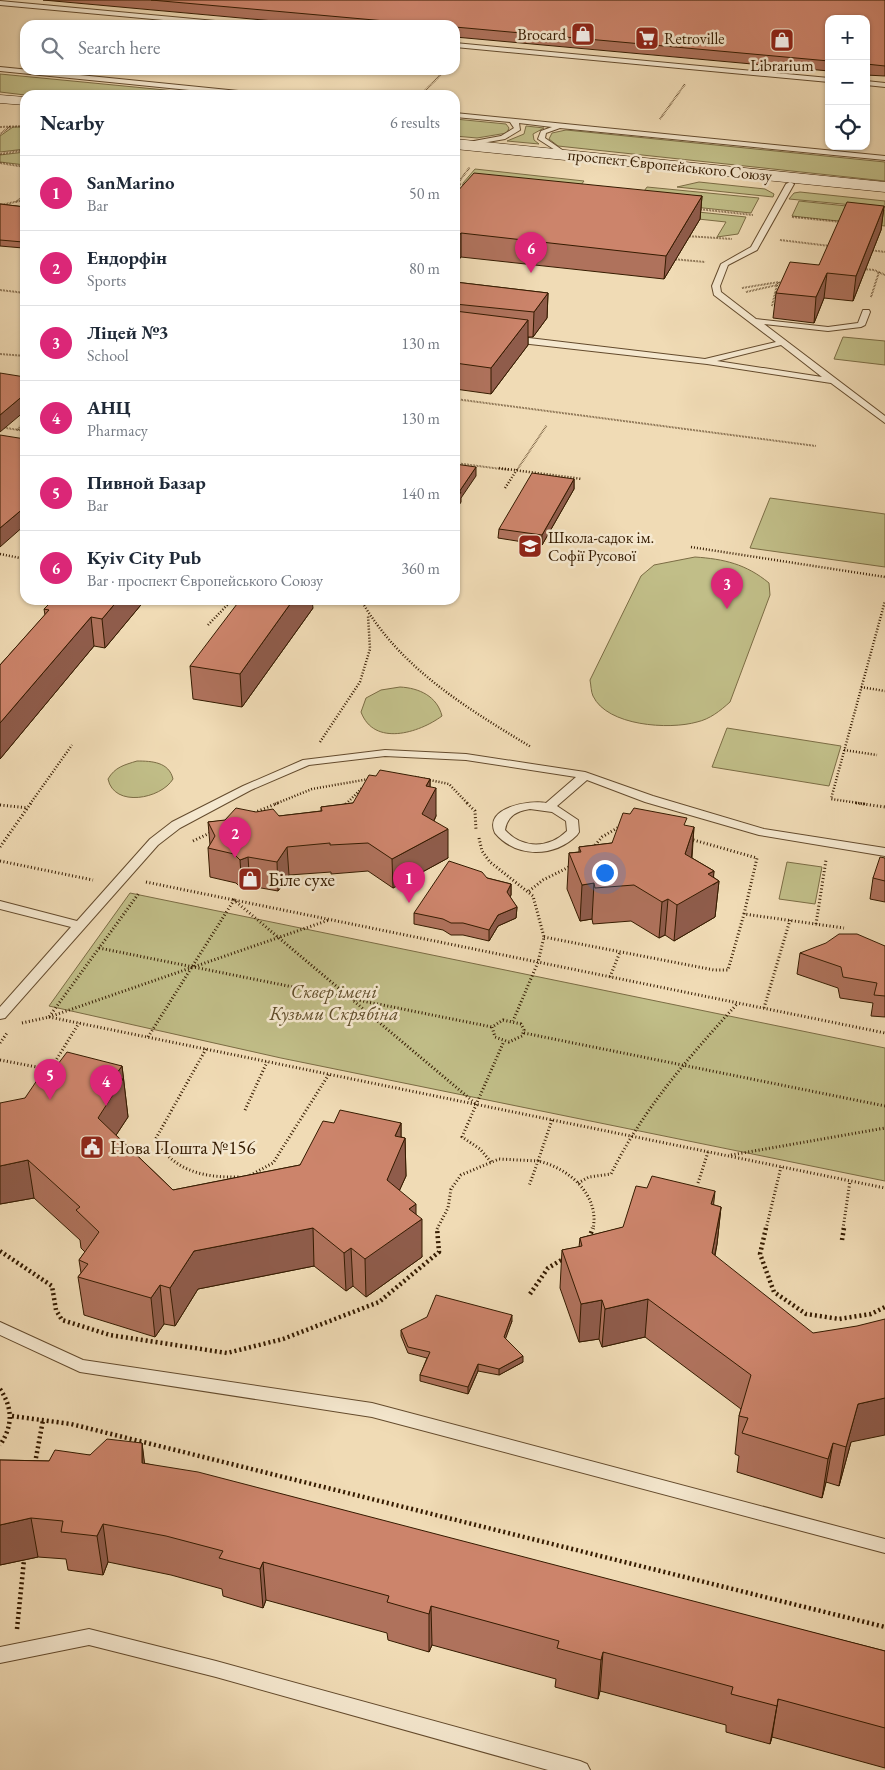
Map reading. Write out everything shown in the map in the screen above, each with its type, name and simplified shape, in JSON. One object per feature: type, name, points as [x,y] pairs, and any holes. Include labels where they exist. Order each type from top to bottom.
[{"type":"main road","points":[[0,98],[20,100]]},
{"type":"main road","points":[[0,111],[20,111]]},
{"type":"main road","name":"проспект Європейського Союзу","points":[[460,146],[885,187]]},
{"type":"main road","name":"проспект Європейського Союзу","points":[[460,146],[885,194]]},
{"type":"lane","points":[[0,3],[183,20]]},
{"type":"lane","points":[[460,45],[825,80]]},
{"type":"lane","points":[[0,69],[20,71]]},
{"type":"lane","points":[[60,75],[208,90]]},
{"type":"lane","points":[[870,83],[885,85]]},
{"type":"lane","points":[[460,116],[885,158]]},
{"type":"lane","points":[[460,145],[510,136],[518,129],[512,121]]},
{"type":"lane","points":[[565,126],[543,132],[541,139],[566,155]]},
{"type":"lane","points":[[790,184],[754,248],[725,264],[716,286],[716,293],[784,342],[885,420]]},
{"type":"lane","points":[[753,320],[828,329],[861,325],[866,312]]},
{"type":"lane","points":[[503,338],[705,362],[835,381]]},
{"type":"lane","points":[[705,362],[784,342]]},
{"type":"lane","points":[[0,1015],[7,998],[40,961],[125,877],[154,842],[176,825],[247,788],[307,762],[385,754],[466,756],[585,774],[649,799],[763,832],[885,852]]},
{"type":"lane","points":[[549,807],[565,814],[572,820],[574,828],[568,839],[554,846],[542,849],[524,848],[504,837],[499,830],[502,817],[510,811],[524,806],[549,807],[585,774]]},
{"type":"lane","points":[[0,905],[78,925]]},
{"type":"lane","points":[[0,1328],[80,1366],[372,1410],[885,1546]]},
{"type":"lane","points":[[7,1654],[89,1637],[216,1669],[580,1770]]},
{"type":"path","points":[[425,90],[440,75]]},
{"type":"path","points":[[656,124],[689,78]]},
{"type":"path","points":[[0,134],[11,126]]},
{"type":"path","points":[[0,127],[20,126]]},
{"type":"path","points":[[0,154],[20,151]]},
{"type":"path","points":[[0,163],[20,165]]},
{"type":"path","points":[[460,179],[470,167]]},
{"type":"path","points":[[460,184],[467,185]]},
{"type":"path","points":[[16,202],[20,198]]},
{"type":"path","points":[[0,205],[20,201]]},
{"type":"path","points":[[697,209],[754,215],[751,222]]},
{"type":"path","points":[[792,211],[789,216],[846,222]]},
{"type":"path","points":[[678,235],[716,239],[738,237]]},
{"type":"path","points":[[778,239],[781,241],[838,247]]},
{"type":"path","points":[[866,250],[885,252]]},
{"type":"path","points":[[667,258],[725,264]]},
{"type":"path","points":[[856,268],[879,272],[885,275]]},
{"type":"path","points":[[866,312],[879,272]]},
{"type":"path","points":[[716,293],[787,283]]},
{"type":"path","points":[[0,290],[20,292]]},
{"type":"path","points":[[0,354],[20,356]]},
{"type":"path","points":[[460,400],[816,446]]},
{"type":"path","points":[[505,488],[546,424]]},
{"type":"path","points":[[0,427],[20,430]]},
{"type":"path","points":[[17,430],[20,427]]},
{"type":"path","points":[[460,464],[582,479]]},
{"type":"path","points":[[691,546],[885,577]]},
{"type":"path","points":[[0,554],[20,558]]},
{"type":"path","points":[[885,601],[831,799],[885,807]]},
{"type":"path","points":[[208,625],[227,605]]},
{"type":"path","points":[[364,605],[368,614],[404,657],[488,721],[536,749]]},
{"type":"path","points":[[307,762],[360,682],[370,648],[368,614]]},
{"type":"path","points":[[861,687],[885,691]]},
{"type":"path","points":[[0,847],[72,745]]},
{"type":"path","points":[[844,750],[877,755]]},
{"type":"path","points":[[412,776],[449,784],[475,811],[476,830],[482,851],[490,862],[533,896],[544,937],[538,962],[513,1021]]},
{"type":"path","points":[[246,816],[312,789],[375,779],[363,787],[340,812]]},
{"type":"path","points":[[0,805],[28,808]]},
{"type":"path","points":[[587,854],[602,838],[625,824]]},
{"type":"path","points":[[190,843],[215,831]]},
{"type":"path","points":[[544,937],[714,970],[728,970],[757,858],[688,838]]},
{"type":"path","points":[[816,924],[828,853]]},
{"type":"path","points":[[0,861],[96,880],[125,877],[885,1033]]},
{"type":"path","points":[[529,891],[543,880],[572,865]]},
{"type":"path","points":[[49,1017],[152,876]]},
{"type":"path","points":[[234,900],[476,1104]]},
{"type":"path","points":[[148,1037],[234,900]]},
{"type":"path","points":[[744,914],[844,928]]},
{"type":"path","points":[[18,1024],[49,1017],[192,966],[330,920]]},
{"type":"path","points":[[764,1008],[790,920]]},
{"type":"path","points":[[99,948],[492,1027],[503,1020],[513,1021],[521,1024],[524,1033]]},
{"type":"path","points":[[610,977],[620,952]]},
{"type":"path","points":[[578,1183],[589,1177],[611,1174],[629,1136],[683,1064],[737,1004]]},
{"type":"path","points":[[49,1017],[885,1188]]},
{"type":"path","points":[[0,1060],[49,1070],[79,1023]]},
{"type":"path","points":[[0,1042],[12,1026]]},
{"type":"path","points":[[492,1027],[492,1034],[504,1041],[519,1039],[524,1033]]},
{"type":"path","points":[[524,1033],[885,1106]]},
{"type":"path","points":[[491,1162],[480,1149],[462,1137],[504,1041]]},
{"type":"path","points":[[206,1049],[155,1140],[159,1150],[174,1164],[198,1175],[219,1179],[246,1177],[273,1163],[329,1074]]},
{"type":"path","points":[[245,1110],[267,1062]]},
{"type":"path","points":[[529,1186],[552,1120]]},
{"type":"path","points":[[728,1156],[885,1128]]},
{"type":"path","points":[[698,1183],[708,1152]]},
{"type":"path","points":[[0,1251],[52,1286],[56,1310],[62,1320],[110,1335],[227,1353],[283,1340],[379,1302],[439,1252],[437,1226],[448,1208],[451,1189],[461,1175],[499,1159],[538,1161],[563,1170],[583,1187],[594,1211],[595,1224],[587,1242]]},
{"type":"path","points":[[781,1167],[760,1254],[774,1292],[806,1314],[823,1317],[840,1319],[871,1314],[885,1307]]},
{"type":"path","points":[[842,1240],[850,1181]]},
{"type":"path","points":[[530,1294],[548,1268],[568,1256]]},
{"type":"path","points":[[0,1389],[8,1399],[12,1416],[8,1434],[0,1445]]},
{"type":"path","points":[[12,1416],[71,1424],[885,1627]]},
{"type":"path","points":[[34,1469],[43,1420]]},
{"type":"path","points":[[7,1654],[24,1560]]},
{"type":"green space","points":[[0,74],[165,90],[20,90],[20,94],[0,92]]},
{"type":"green space","points":[[460,119],[506,124],[509,128],[507,133],[477,138],[460,136]]},
{"type":"green space","points":[[526,126],[544,128],[533,134],[534,140],[539,144],[507,141],[524,134]]},
{"type":"green space","points":[[13,127],[20,127],[20,150],[0,152],[0,136]]},
{"type":"green space","points":[[566,130],[885,162],[885,181],[558,146],[549,139],[552,133]]},
{"type":"green space","points":[[20,153],[20,164],[0,162],[0,155]]},
{"type":"green space","points":[[475,169],[584,181],[573,195],[463,183]]},
{"type":"green space","points":[[699,182],[765,189],[774,194],[773,197],[677,187]]},
{"type":"green space","points":[[647,187],[759,198],[751,213],[637,201]]},
{"type":"green space","points":[[800,192],[885,201],[885,208],[789,199],[794,193]]},
{"type":"green space","points":[[799,201],[885,210],[885,226],[792,216]]},
{"type":"green space","points":[[679,210],[746,217],[738,234],[717,237],[726,222],[661,215]]},
{"type":"green space","points":[[843,337],[885,341],[885,365],[834,359]]},
{"type":"green space","points":[[770,498],[885,514],[885,567],[750,548]]},
{"type":"green space","points":[[695,557],[716,559],[743,567],[769,583],[770,595],[730,702],[706,719],[671,726],[625,720],[611,714],[600,706],[593,696],[590,680],[641,576],[654,565]]},
{"type":"green space","points":[[400,687],[420,691],[432,698],[440,709],[442,716],[421,727],[398,734],[376,730],[367,723],[361,712],[366,698],[381,690]]},
{"type":"green space","points":[[727,728],[841,746],[829,786],[712,767]]},
{"type":"green space","points":[[137,761],[154,762],[164,766],[171,773],[173,779],[159,792],[149,795],[128,797],[119,794],[112,788],[108,779],[117,769]]},
{"type":"green space","points":[[787,862],[822,867],[815,904],[779,899]]},
{"type":"green space","name":"Сквер імені Кузьми Скрябіна","points":[[130,893],[885,1048],[885,1181],[281,1058],[49,1006]]},
{"type":"building","name":"Retroville","points":[[151,0],[885,0],[885,66],[870,64],[870,15],[825,15],[825,61],[460,27],[460,20],[374,20]]},
{"type":"building","points":[[474,173],[702,196],[666,256],[460,234],[460,188]]},
{"type":"building","points":[[847,202],[884,206],[856,276],[827,273],[816,297],[776,293],[790,262],[819,265]]},
{"type":"building","points":[[0,204],[20,206],[20,242],[0,240]]},
{"type":"building","points":[[460,283],[548,293],[534,312],[460,305]]},
{"type":"building","points":[[460,312],[528,320],[491,368],[460,364]]},
{"type":"building","points":[[0,373],[20,376],[20,398],[0,415]]},
{"type":"building","points":[[0,435],[20,438],[20,511],[0,528]]},
{"type":"building","points":[[460,465],[476,467],[460,491]]},
{"type":"building","points":[[532,473],[574,479],[542,535],[499,529]]},
{"type":"building","points":[[48,605],[114,605],[102,619],[91,617],[0,723],[0,665],[49,610],[44,609]]},
{"type":"building","points":[[236,605],[289,605],[240,674],[190,666]]},
{"type":"building","points":[[380,770],[430,779],[426,786],[436,788],[422,814],[448,829],[392,859],[368,843],[330,845],[330,843],[287,847],[277,862],[248,857],[240,860],[234,854],[208,848],[215,836],[208,822],[225,820],[236,808],[256,812],[273,809],[279,816],[322,811],[321,807],[353,803],[369,775],[376,776]]},
{"type":"building","points":[[634,808],[687,818],[684,825],[694,827],[685,854],[714,871],[708,874],[719,881],[677,905],[668,899],[662,902],[634,885],[595,888],[594,883],[582,885],[569,853],[581,852],[579,847],[612,843],[623,813],[630,814]]},
{"type":"building","points":[[880,857],[885,858],[885,881],[873,878]]},
{"type":"building","points":[[449,861],[482,872],[487,878],[511,884],[507,892],[517,907],[498,915],[489,930],[463,923],[451,923],[443,919],[414,913]]},
{"type":"building","points":[[839,934],[857,934],[885,946],[885,996],[874,995],[877,983],[843,977],[841,967],[800,953],[826,943]]},
{"type":"building","points":[[67,1052],[122,1066],[114,1077],[123,1079],[98,1118],[173,1190],[300,1165],[323,1121],[334,1123],[340,1110],[401,1123],[395,1136],[405,1138],[387,1180],[416,1204],[409,1209],[422,1219],[365,1259],[351,1248],[344,1253],[313,1228],[194,1251],[170,1288],[160,1285],[151,1298],[78,1277],[88,1264],[79,1260],[99,1232],[76,1210],[80,1207],[28,1160],[0,1166],[0,1103],[25,1098],[50,1061],[58,1064]]},
{"type":"building","points":[[652,1176],[715,1191],[711,1204],[721,1207],[712,1253],[813,1333],[857,1326],[885,1319],[885,1398],[858,1404],[846,1447],[833,1443],[828,1459],[742,1433],[748,1418],[739,1416],[751,1375],[648,1299],[605,1309],[602,1300],[581,1304],[562,1250],[582,1246],[580,1238],[623,1227],[636,1186],[647,1188]]},
{"type":"building","points":[[436,1295],[512,1315],[504,1337],[523,1356],[499,1369],[478,1364],[468,1387],[420,1375],[430,1352],[408,1347],[401,1330],[427,1317]]},
{"type":"building","points":[[107,1439],[142,1443],[142,1463],[198,1472],[885,1651],[885,1728],[778,1699],[777,1706],[731,1694],[733,1687],[603,1652],[601,1660],[557,1648],[559,1641],[431,1606],[429,1614],[387,1602],[389,1596],[263,1562],[260,1569],[219,1558],[223,1551],[166,1536],[103,1524],[97,1536],[61,1532],[63,1521],[31,1518],[0,1525],[0,1460],[49,1461],[55,1450],[90,1455]]},
{"type":"place","name":"Brocard","points":[[583,34]]},
{"type":"place","name":"Retroville","points":[[647,38]]},
{"type":"place","name":"Librarium","points":[[782,40]]},
{"type":"place","name":"Kyiv City Pub","points":[[531,273]]},
{"type":"place","name":"Школа-садок ім. Софії Русової","points":[[530,546]]},
{"type":"place","name":"Ліцей №3","points":[[727,609]]},
{"type":"place","name":"Ендорфін","points":[[235,858]]},
{"type":"place","name":"Біле сухе","points":[[250,879]]},
{"type":"place","name":"SanMarino","points":[[409,903]]},
{"type":"place","name":"Пивной Базар","points":[[50,1100]]},
{"type":"place","name":"АНЦ","points":[[106,1106]]},
{"type":"place","name":"Нова Пошта №156","points":[[92,1147]]}]
